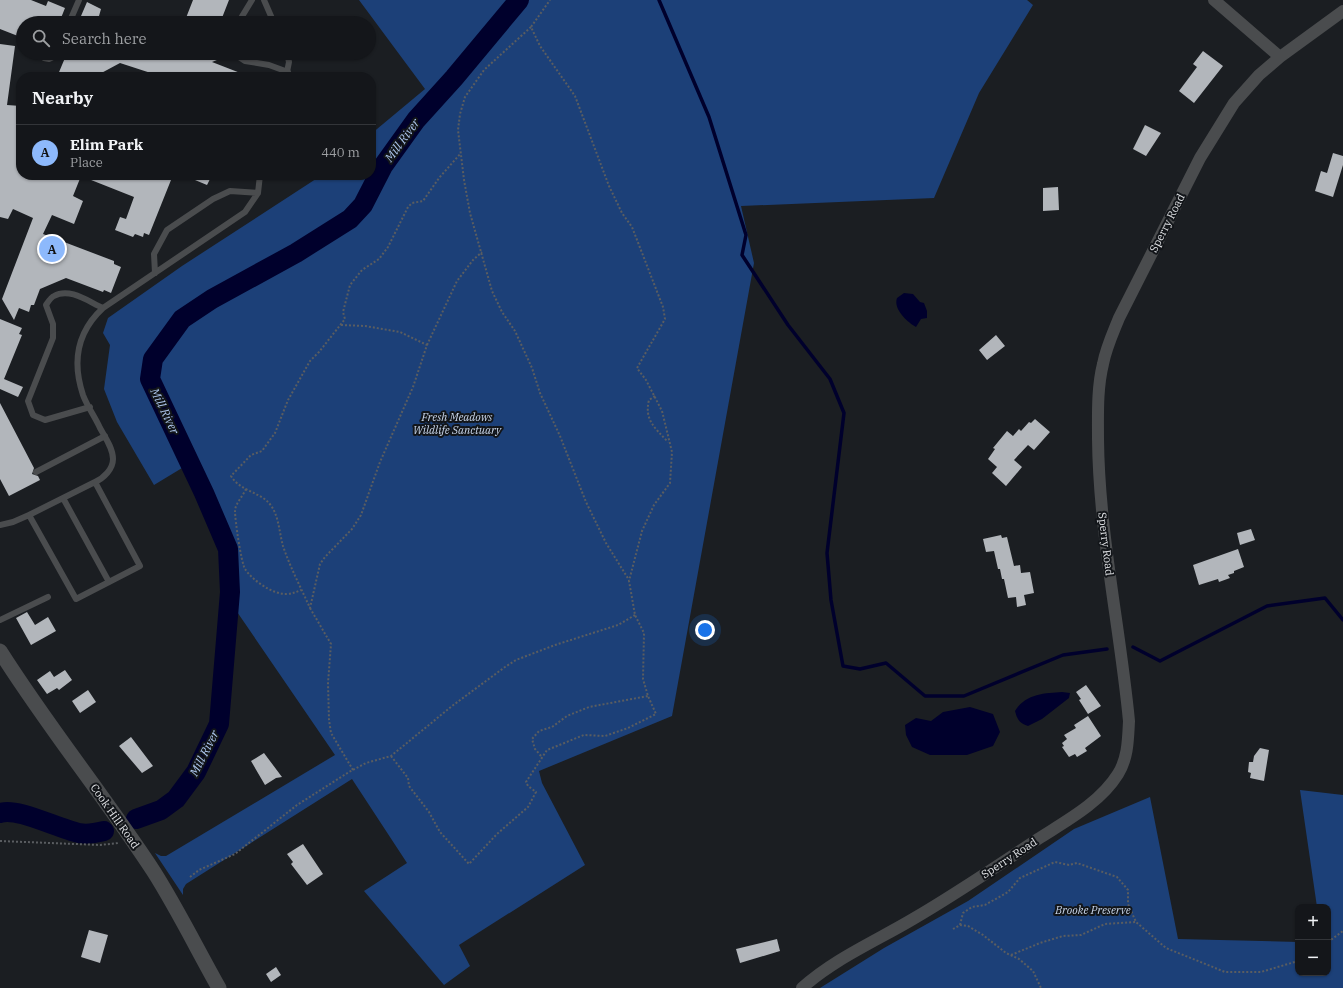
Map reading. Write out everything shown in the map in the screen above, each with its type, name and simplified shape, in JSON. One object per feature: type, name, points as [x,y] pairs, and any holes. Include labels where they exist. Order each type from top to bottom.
[{"type":"street","points":[[1214,0],[1280,57]]},
{"type":"street","name":"Sperry Road","points":[[802,988],[835,964],[948,898],[1047,834],[1088,806],[1107,789],[1118,774],[1128,749],[1129,722],[1102,511],[1098,424],[1099,391],[1102,365],[1108,344],[1119,318],[1210,141],[1243,92],[1280,57],[1343,11]]},
{"type":"street","name":"Cook Hill Road","points":[[0,652],[31,700],[131,838],[181,915],[219,988]]},
{"type":"lane","points":[[72,16],[78,0]]},
{"type":"lane","points":[[242,16],[252,0]]},
{"type":"lane","points":[[264,0],[271,16]]},
{"type":"lane","points":[[244,60],[269,65],[283,72]]},
{"type":"lane","points":[[287,72],[289,60]]},
{"type":"lane","points":[[0,525],[13,522],[29,515],[101,479],[109,470],[113,459],[110,447],[84,396],[78,373],[78,352],[83,332],[103,308],[245,212],[258,193],[259,180]]},
{"type":"lane","points":[[155,273],[154,254],[167,230],[213,199],[230,191],[258,193]]},
{"type":"lane","points":[[90,407],[45,420],[33,415],[28,401],[53,338],[53,324],[46,305],[54,296],[66,292],[103,308]]},
{"type":"lane","points":[[36,472],[105,436]]},
{"type":"lane","points":[[29,515],[76,599],[140,566],[95,482]]},
{"type":"lane","points":[[63,498],[109,582]]},
{"type":"lane","points":[[0,620],[48,597]]},
{"type":"path","points":[[391,756],[408,778],[409,786],[440,832],[469,864],[497,834],[528,807],[536,792],[528,786],[526,782],[541,756],[547,750],[584,735],[605,736],[643,722],[656,714],[648,696],[642,670],[644,633],[635,615],[629,581],[606,543],[586,502],[560,436],[540,393],[532,368],[515,331],[502,312],[492,291],[470,213],[458,130],[460,114],[465,97],[484,70],[531,27],[549,1]]},
{"type":"path","points":[[531,27],[540,46],[575,96],[609,186],[622,213],[632,227],[663,307],[665,319],[637,368],[655,396],[662,411],[672,452],[670,483],[654,505],[642,532],[629,581]]},
{"type":"path","points":[[353,770],[331,733],[329,720],[328,683],[331,647],[327,635],[310,608],[301,590],[283,546],[276,515],[269,502],[246,490],[234,481],[231,476],[251,455],[262,451],[275,433],[288,400],[310,361],[345,319],[343,312],[350,285],[362,270],[379,259],[388,247],[408,207],[412,203],[423,201],[439,178],[461,153]]},
{"type":"path","points":[[310,608],[320,564],[352,529],[361,515],[380,462],[414,387],[427,345],[457,281],[473,260],[482,252]]},
{"type":"path","points":[[341,324],[365,326],[400,332],[427,345]]},
{"type":"path","points":[[655,396],[649,400],[646,409],[649,421],[669,443]]},
{"type":"path","points":[[246,490],[235,510],[240,552],[246,569],[258,582],[275,591],[284,594],[292,594],[301,590]]},
{"type":"path","points":[[190,877],[199,870],[225,860],[235,854],[297,805],[353,770],[366,763],[391,756],[452,706],[516,660],[618,625],[635,615]]},
{"type":"path","points":[[541,756],[535,749],[532,739],[539,731],[552,727],[567,716],[589,707],[648,696]]},
{"type":"path","points":[[0,841],[100,846],[122,843],[131,838]]},
{"type":"path","points":[[960,925],[963,913],[972,907],[985,905],[1008,892],[1020,878],[1055,862],[1068,865],[1077,863],[1117,877],[1128,890],[1128,904],[1136,922],[1166,948],[1225,972],[1261,972],[1295,962]]},
{"type":"path","points":[[1011,956],[1040,943],[1063,936],[1081,935],[1105,924],[1136,922]]},
{"type":"path","points":[[952,928],[960,925],[968,926],[983,935],[1011,956],[1019,959],[1033,971],[1042,988]]},
{"type":"path","points":[[1331,940],[1343,931]]},
{"type":"green space","name":"Fresh Meadows Wildlife Sanctuary","points":[[359,0],[1027,0],[1033,5],[979,93],[934,198],[741,206],[754,263],[672,716],[539,771],[542,783],[585,865],[459,945],[470,966],[444,985],[364,891],[407,863],[352,779],[186,884],[183,889],[183,895],[155,853],[161,856],[166,856],[335,755],[233,606],[224,586],[215,528],[187,465],[154,485],[117,422],[104,389],[110,345],[103,333],[108,318],[182,266],[314,180],[376,180],[376,130],[425,89],[376,23],[376,16],[371,16]]},
{"type":"green space","name":"Brooke Preserve","points":[[1300,790],[1343,795],[1343,988],[820,988],[884,948],[968,901],[1074,829],[1150,797],[1178,939],[1295,942],[1295,976],[1331,976],[1331,904],[1317,904]]},
{"type":"shaded area","points":[[904,293],[913,294],[920,302],[924,303],[927,311],[927,318],[921,319],[916,327],[905,319],[897,306],[897,298]]},
{"type":"shaded area","points":[[1062,692],[1070,693],[1069,698],[1042,719],[1028,726],[1020,722],[1015,711],[1024,701],[1042,694]]},
{"type":"shaded area","points":[[970,707],[993,714],[1000,732],[993,746],[967,755],[930,755],[912,747],[906,735],[905,725],[916,718],[931,721],[943,712]]},
{"type":"building","points":[[0,0],[31,0],[46,6],[48,1],[65,8],[62,16],[16,16],[16,35],[0,29]]},
{"type":"building","points":[[193,0],[229,0],[223,16],[187,16]]},
{"type":"building","points":[[87,2],[101,9],[99,16],[81,16]]},
{"type":"building","points":[[0,44],[15,46],[7,105],[16,106],[16,180],[79,180],[73,196],[83,201],[74,224],[52,215],[43,234],[114,261],[114,264],[121,267],[111,293],[104,290],[103,292],[66,278],[40,289],[34,305],[31,305],[29,312],[19,308],[14,320],[2,299],[33,218],[13,209],[8,219],[0,217]]},
{"type":"building","points":[[1203,51],[1223,66],[1194,103],[1179,91],[1197,67],[1193,64]]},
{"type":"building","points":[[64,60],[217,60],[212,62],[238,72],[148,72],[120,63],[103,72],[59,72]]},
{"type":"building","points":[[1145,125],[1161,133],[1146,156],[1133,149]]},
{"type":"building","points":[[1333,153],[1343,156],[1343,165],[1333,197],[1315,191],[1321,171],[1327,173]]},
{"type":"building","points":[[91,180],[171,180],[149,235],[144,233],[143,237],[135,234],[133,237],[115,230],[120,217],[126,219],[134,197]]},
{"type":"building","points":[[195,180],[210,180],[207,185]]},
{"type":"building","points":[[1058,187],[1059,210],[1043,211],[1043,188]]},
{"type":"building","points":[[0,319],[22,328],[19,334],[22,335],[4,379],[23,387],[18,397],[0,389]]},
{"type":"building","points":[[996,335],[1005,346],[987,360],[979,350]]},
{"type":"building","points":[[0,403],[34,468],[32,474],[38,476],[40,480],[9,496],[0,479]]},
{"type":"building","points":[[1035,419],[1050,432],[1034,450],[1028,445],[1014,460],[1022,467],[1006,486],[992,473],[997,467],[988,459],[995,449],[993,448],[1007,431],[1013,436],[1019,429],[1021,431],[1029,422],[1031,423]]},
{"type":"building","points":[[1251,529],[1255,540],[1240,545],[1237,533]]},
{"type":"building","points":[[1001,535],[1002,538],[1007,537],[1014,566],[1020,565],[1021,573],[1030,572],[1034,593],[1024,595],[1026,605],[1017,607],[1016,597],[1008,598],[1004,579],[1002,579],[1000,569],[998,569],[994,551],[986,552],[983,539]]},
{"type":"building","points":[[1238,549],[1244,567],[1228,575],[1230,578],[1219,582],[1218,579],[1199,585],[1193,565]]},
{"type":"building","points":[[27,612],[35,625],[48,617],[56,631],[31,645],[16,618]]},
{"type":"building","points":[[65,670],[72,680],[59,690],[57,688],[47,694],[37,680],[50,671],[54,677]]},
{"type":"building","points":[[1086,685],[1101,706],[1088,714],[1076,692]]},
{"type":"building","points":[[88,690],[96,702],[80,713],[72,701]]},
{"type":"building","points":[[1088,716],[1101,736],[1085,748],[1087,751],[1077,757],[1075,754],[1069,757],[1062,747],[1064,746],[1062,743],[1067,739],[1064,735],[1076,728],[1074,725]]},
{"type":"building","points":[[131,737],[153,766],[142,773],[119,746]]},
{"type":"building","points":[[1260,748],[1269,750],[1264,781],[1250,778],[1251,773],[1248,772],[1249,762],[1253,762],[1254,756]]},
{"type":"building","points":[[264,753],[282,777],[276,778],[265,785],[251,761]]},
{"type":"building","points":[[303,844],[323,874],[307,885],[291,864],[293,862],[287,854]]},
{"type":"building","points":[[89,930],[108,935],[100,963],[81,957]]},
{"type":"building","points":[[777,939],[780,951],[740,963],[736,949]]},
{"type":"building","points":[[276,967],[281,975],[271,982],[266,974]]},
{"type":"waterway","name":"Mill River","points":[[376,180],[383,166],[416,120],[454,78],[519,0]]},
{"type":"waterway","points":[[659,0],[709,117],[746,235],[742,255],[788,325],[830,379],[844,413],[827,553],[831,600],[843,666],[860,669],[886,663],[925,696],[964,696],[1063,655],[1107,649]]},
{"type":"waterway","name":"Mill River","points":[[136,819],[161,810],[176,799],[196,772],[219,724],[230,592],[228,549],[204,493],[150,379],[153,359],[182,319],[212,299],[296,253],[350,219],[363,205],[376,180]]},
{"type":"waterway","points":[[1133,647],[1160,661],[1267,606],[1325,598],[1343,620]]},
{"type":"waterway","name":"Mill River","points":[[0,813],[17,813],[82,834],[92,834],[104,831]]},
{"type":"place","name":"Elim Park","points":[[52,249]]}]
